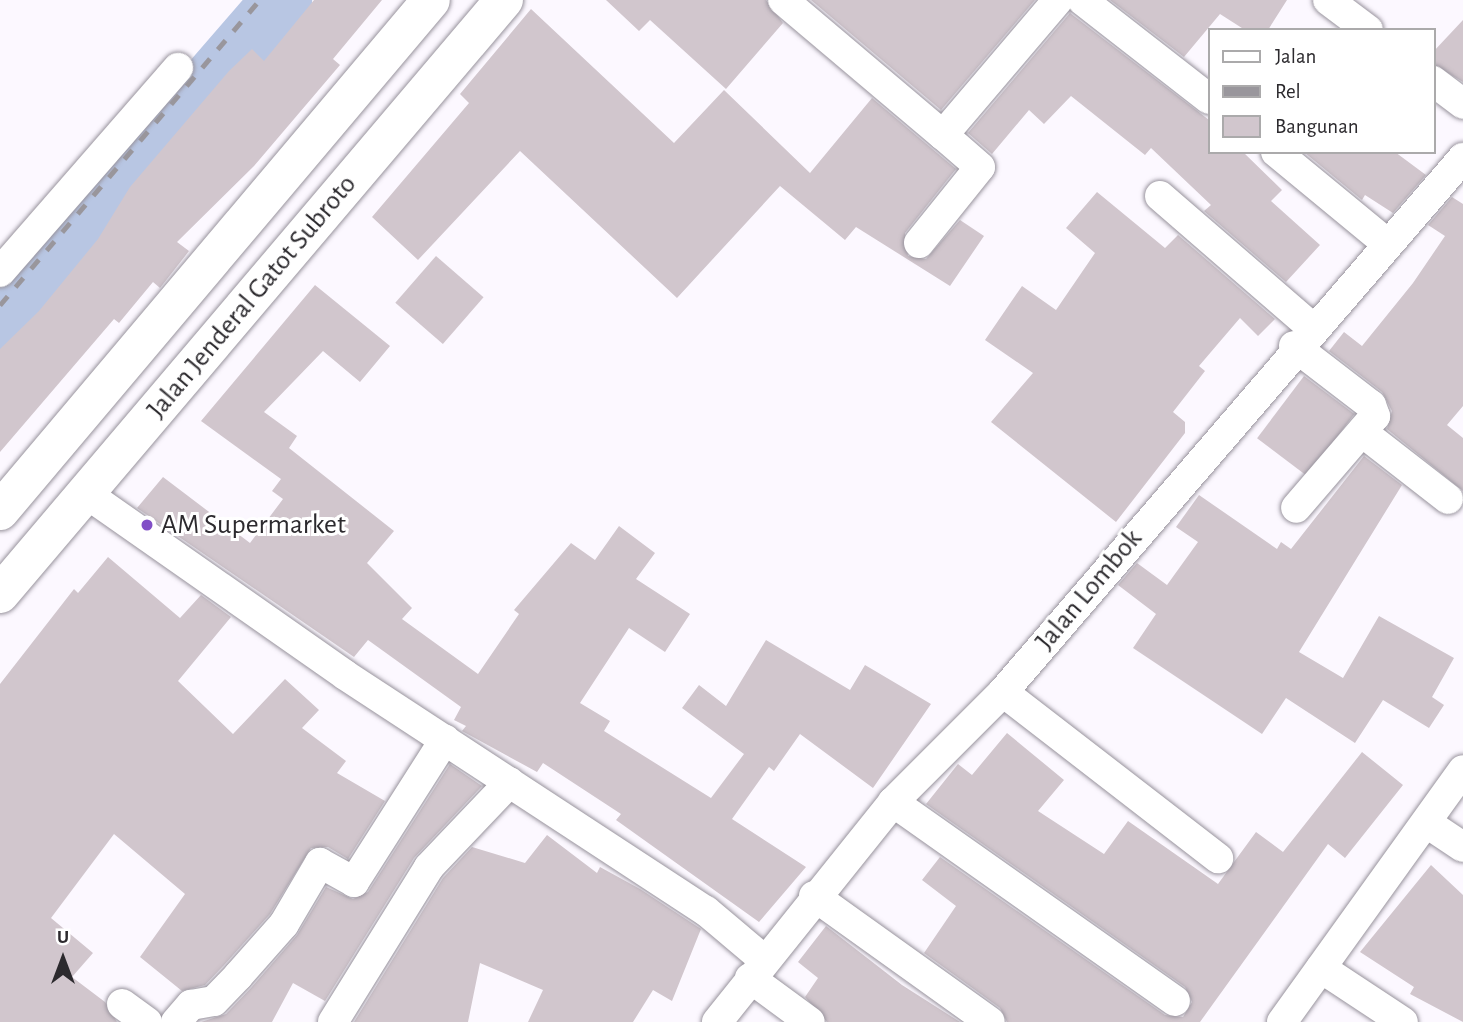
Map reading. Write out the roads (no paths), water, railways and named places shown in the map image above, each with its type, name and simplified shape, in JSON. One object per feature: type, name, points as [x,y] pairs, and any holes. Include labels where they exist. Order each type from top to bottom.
[{"type":"main road","name":"Jalan Jenderal Gatot Subroto","points":[[0,511],[431,0]]},
{"type":"main road","name":"Jalan Jenderal Gatot Subroto","points":[[0,594],[503,0]]},
{"type":"street","points":[[783,0],[980,167],[919,243]]},
{"type":"street","points":[[943,135],[1058,0]]},
{"type":"street","points":[[1082,0],[1208,98]]},
{"type":"street","points":[[1328,0],[1364,28]]},
{"type":"street","points":[[3,265],[178,68]]},
{"type":"street","points":[[1435,83],[1463,104]]},
{"type":"street","points":[[1278,154],[1385,242]]},
{"type":"street","name":"Jalan Lombok","points":[[717,1022],[814,896],[894,802],[1003,692],[1303,337],[1385,242],[1463,158]]},
{"type":"street","points":[[1160,196],[1371,405],[1375,416],[1296,508]]},
{"type":"street","points":[[1362,432],[1448,499]]},
{"type":"street","points":[[84,492],[446,739],[706,911],[810,1022]]},
{"type":"street","points":[[1003,692],[1218,858]]},
{"type":"street","points":[[176,1022],[191,1006],[214,1000],[238,976],[284,924],[320,863],[354,882],[446,739]]},
{"type":"street","points":[[1282,1022],[1463,770]]},
{"type":"street","points":[[333,1022],[429,867],[510,782]]},
{"type":"street","points":[[894,802],[1175,1000]]},
{"type":"street","points":[[1427,822],[1463,848]]},
{"type":"street","points":[[814,896],[990,1022]]},
{"type":"street","points":[[1321,968],[1404,1022]]},
{"type":"street","points":[[122,1004],[147,1022]]},
{"type":"waterway","points":[[0,326],[282,0]]},
{"type":"railway","points":[[0,305],[260,0]]},
{"type":"place","name":"AM Supermarket","points":[[147,525]]}]
